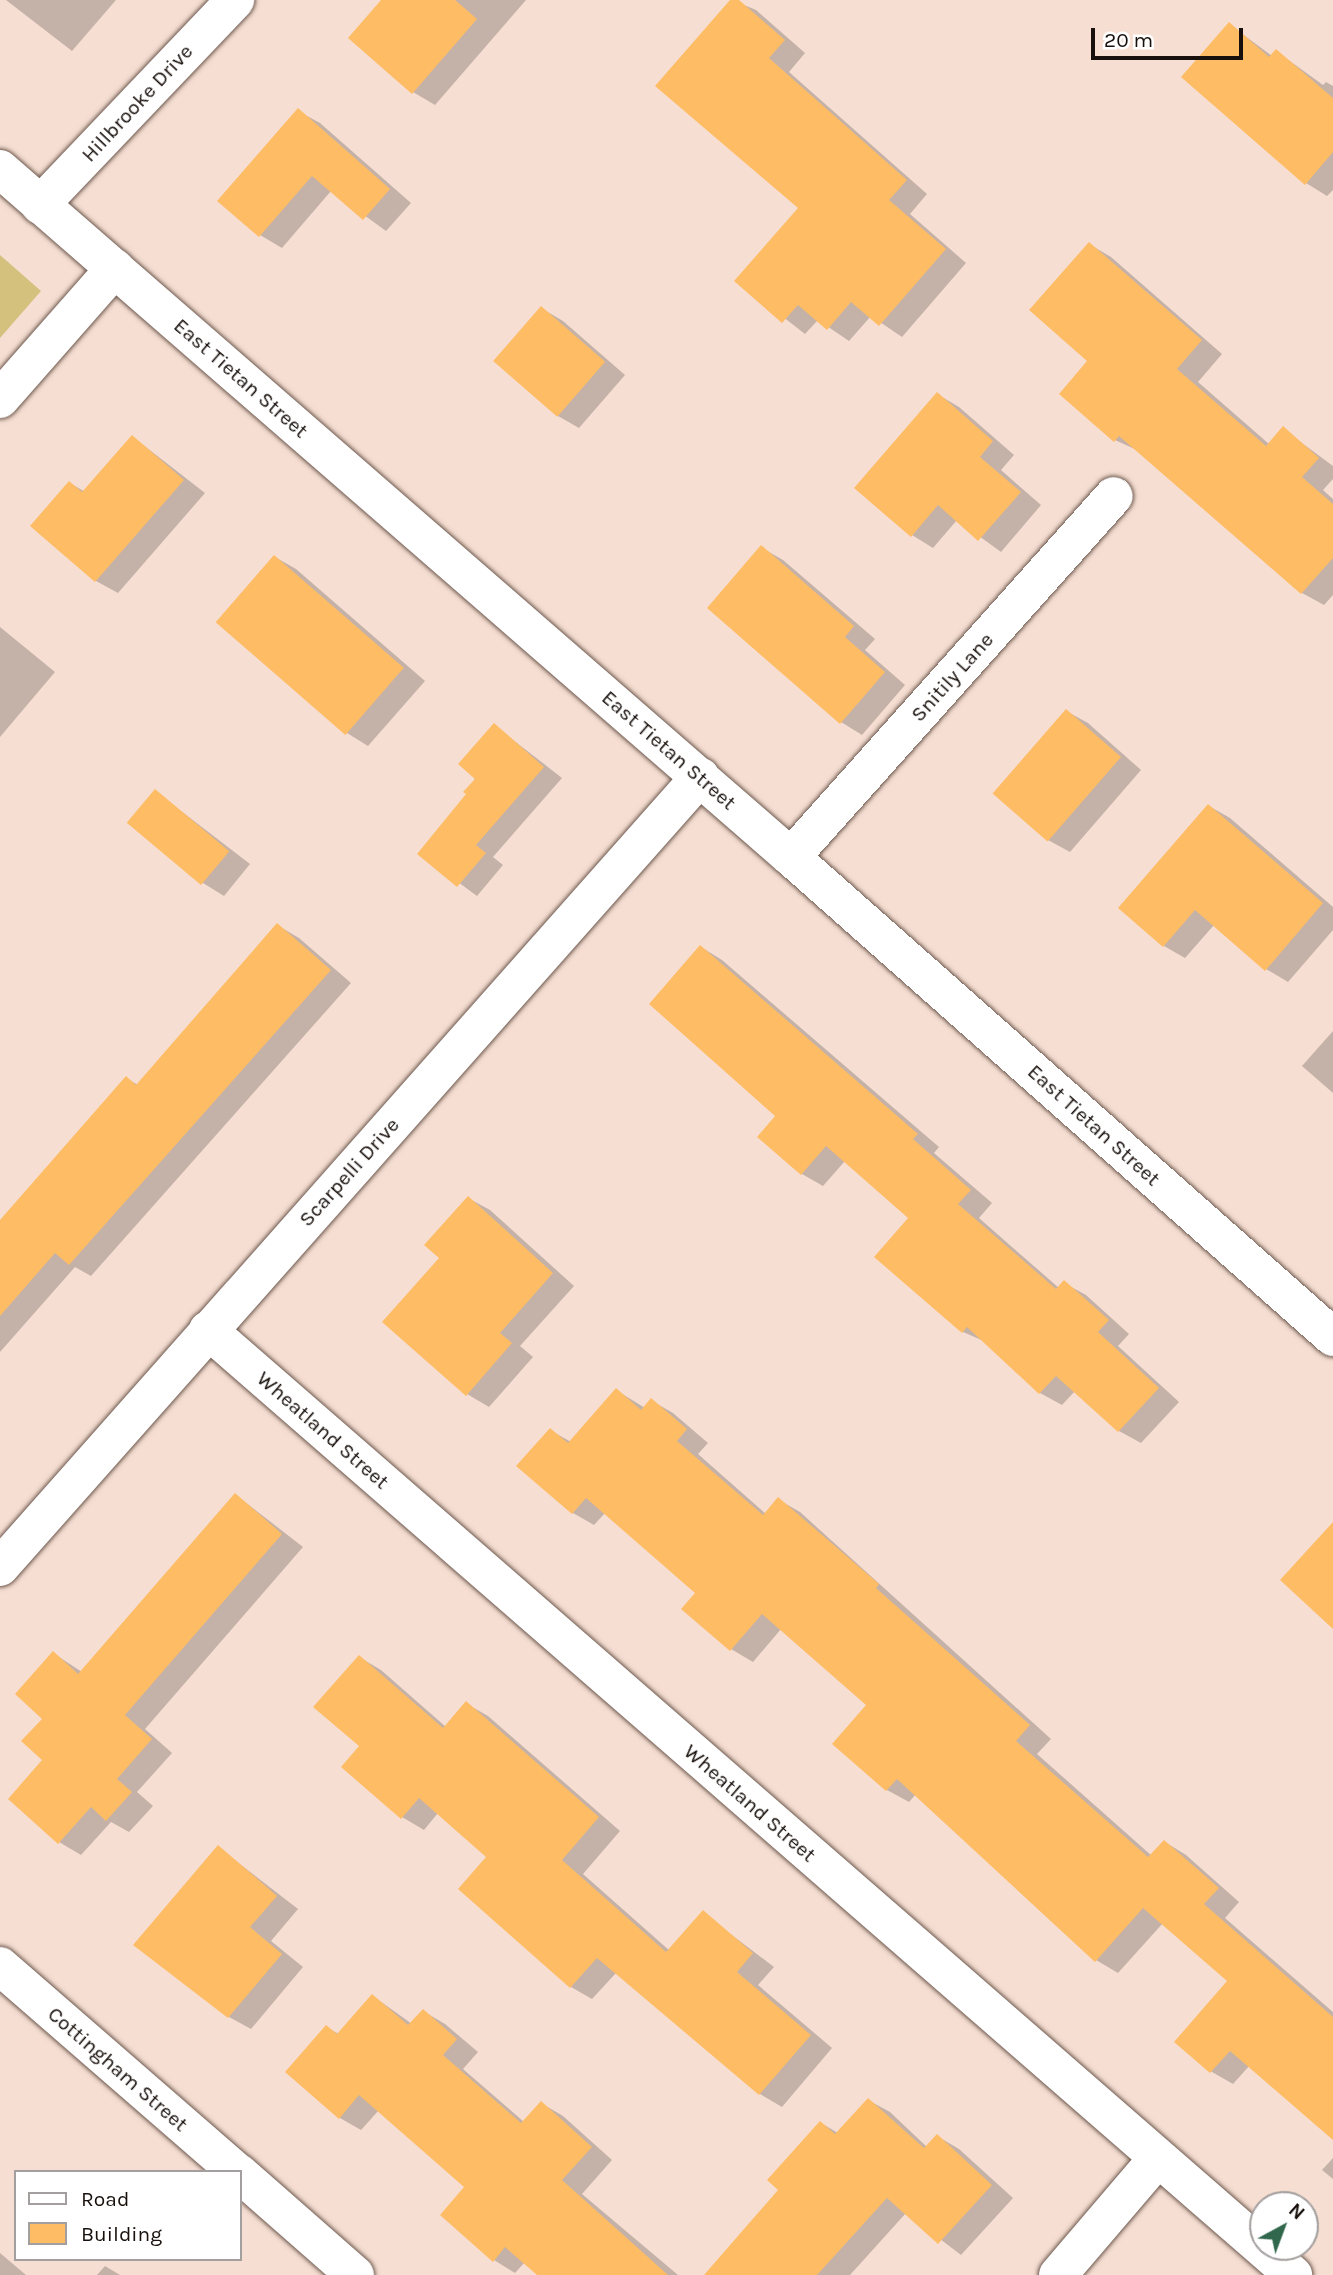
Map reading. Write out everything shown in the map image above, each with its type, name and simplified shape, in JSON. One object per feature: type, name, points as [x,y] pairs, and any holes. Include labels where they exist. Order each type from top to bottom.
[{"type":"street","name":"Hillbrooke Drive","points":[[40,205],[234,0]]},
{"type":"street","name":"East Tietan Street","points":[[0,169],[700,777],[1333,1337]]},
{"type":"street","points":[[0,400],[115,268]]},
{"type":"street","name":"Snitily Lane","points":[[791,857],[1114,496]]},
{"type":"street","name":"Scarpelli Drive","points":[[0,1567],[700,777]]},
{"type":"street","name":"Wheatland Street","points":[[208,1330],[1293,2275]]},
{"type":"street","name":"Cottingham Street","points":[[0,1966],[235,2170]]},
{"type":"street","points":[[1058,2275],[1158,2158]]},
{"type":"street","name":"Cottingham Street","points":[[242,2176],[355,2275]]},
{"type":"shaded area","points":[[0,255],[41,291],[0,338]]},
{"type":"building","points":[[381,0],[455,0],[477,19],[412,94],[348,38]]},
{"type":"building","points":[[730,0],[739,0],[785,40],[769,58],[907,180],[889,200],[946,249],[879,326],[851,302],[827,330],[798,305],[782,323],[734,281],[798,208],[655,86]]},
{"type":"building","points":[[1229,22],[1269,57],[1276,49],[1333,98],[1333,152],[1305,185],[1181,77]]},
{"type":"building","points":[[298,108],[390,189],[363,220],[312,176],[259,237],[217,201]]},
{"type":"building","points":[[1089,242],[1202,340],[1177,369],[1266,446],[1283,426],[1319,458],[1302,477],[1333,504],[1333,558],[1301,594],[1119,436],[1114,442],[1059,394],[1087,361],[1029,310]]},
{"type":"building","points":[[541,306],[605,362],[557,417],[493,361]]},
{"type":"building","points":[[937,392],[993,441],[980,457],[1021,492],[978,541],[938,505],[911,537],[854,488]]},
{"type":"building","points":[[132,435],[184,480],[95,582],[30,526],[69,481],[82,492]]},
{"type":"building","points":[[761,545],[854,626],[845,637],[885,672],[840,724],[707,608]]},
{"type":"building","points":[[274,555],[404,668],[345,735],[216,622]]},
{"type":"building","points":[[1066,709],[1121,757],[1048,841],[993,794]]},
{"type":"building","points":[[494,723],[544,767],[476,845],[486,853],[457,887],[417,854],[475,779],[458,764]]},
{"type":"building","points":[[155,789],[229,851],[201,885],[127,823]]},
{"type":"building","points":[[1208,804],[1323,903],[1265,971],[1195,910],[1163,947],[1118,908]]},
{"type":"building","points":[[277,923],[331,970],[69,1265],[55,1253],[0,1316],[0,1220],[126,1076],[136,1085]]},
{"type":"building","points":[[700,945],[918,1134],[913,1139],[971,1190],[958,1204],[1056,1289],[1064,1280],[1109,1320],[1098,1332],[1159,1388],[1118,1432],[1056,1376],[1039,1394],[967,1327],[962,1333],[874,1257],[908,1218],[826,1146],[801,1175],[757,1137],[775,1116],[649,1004]]},
{"type":"building","points":[[468,1196],[553,1273],[500,1333],[512,1343],[466,1396],[382,1322],[439,1258],[424,1245]]},
{"type":"building","points":[[616,1388],[641,1410],[651,1398],[687,1429],[677,1441],[763,1515],[778,1497],[879,1584],[876,1588],[1030,1725],[1016,1741],[1148,1857],[1164,1840],[1219,1888],[1204,1904],[1333,2017],[1333,2140],[1230,2051],[1210,2073],[1174,2042],[1227,1981],[1143,1908],[1095,1962],[897,1779],[886,1791],[832,1744],[866,1705],[762,1614],[730,1651],[681,1609],[695,1593],[586,1498],[572,1514],[516,1466],[550,1428],[568,1443]]},
{"type":"building","points":[[235,1493],[282,1534],[125,1715],[152,1739],[117,1779],[132,1792],[106,1821],[91,1807],[58,1844],[8,1799],[42,1760],[21,1741],[42,1719],[15,1694],[53,1651],[78,1674]]},
{"type":"building","points":[[1333,1522],[1333,1629],[1280,1580]]},
{"type":"building","points":[[359,1655],[443,1728],[466,1701],[599,1817],[562,1860],[666,1952],[703,1910],[753,1953],[737,1972],[811,2035],[759,2095],[597,1958],[570,1988],[458,1889],[486,1857],[419,1798],[401,1819],[341,1767],[359,1746],[313,1707]]},
{"type":"building","points":[[218,1845],[277,1896],[250,1927],[282,1954],[228,2018],[133,1945]]},
{"type":"building","points":[[372,1994],[408,2025],[423,2009],[457,2039],[443,2055],[521,2123],[541,2101],[592,2147],[562,2180],[668,2275],[537,2275],[505,2247],[493,2262],[440,2215],[464,2187],[359,2095],[339,2119],[285,2072],[326,2025],[337,2034]]},
{"type":"building","points":[[868,2098],[924,2148],[937,2134],[992,2185],[938,2244],[887,2198],[817,2275],[704,2275],[778,2190],[767,2180],[820,2121],[835,2134]]}]
